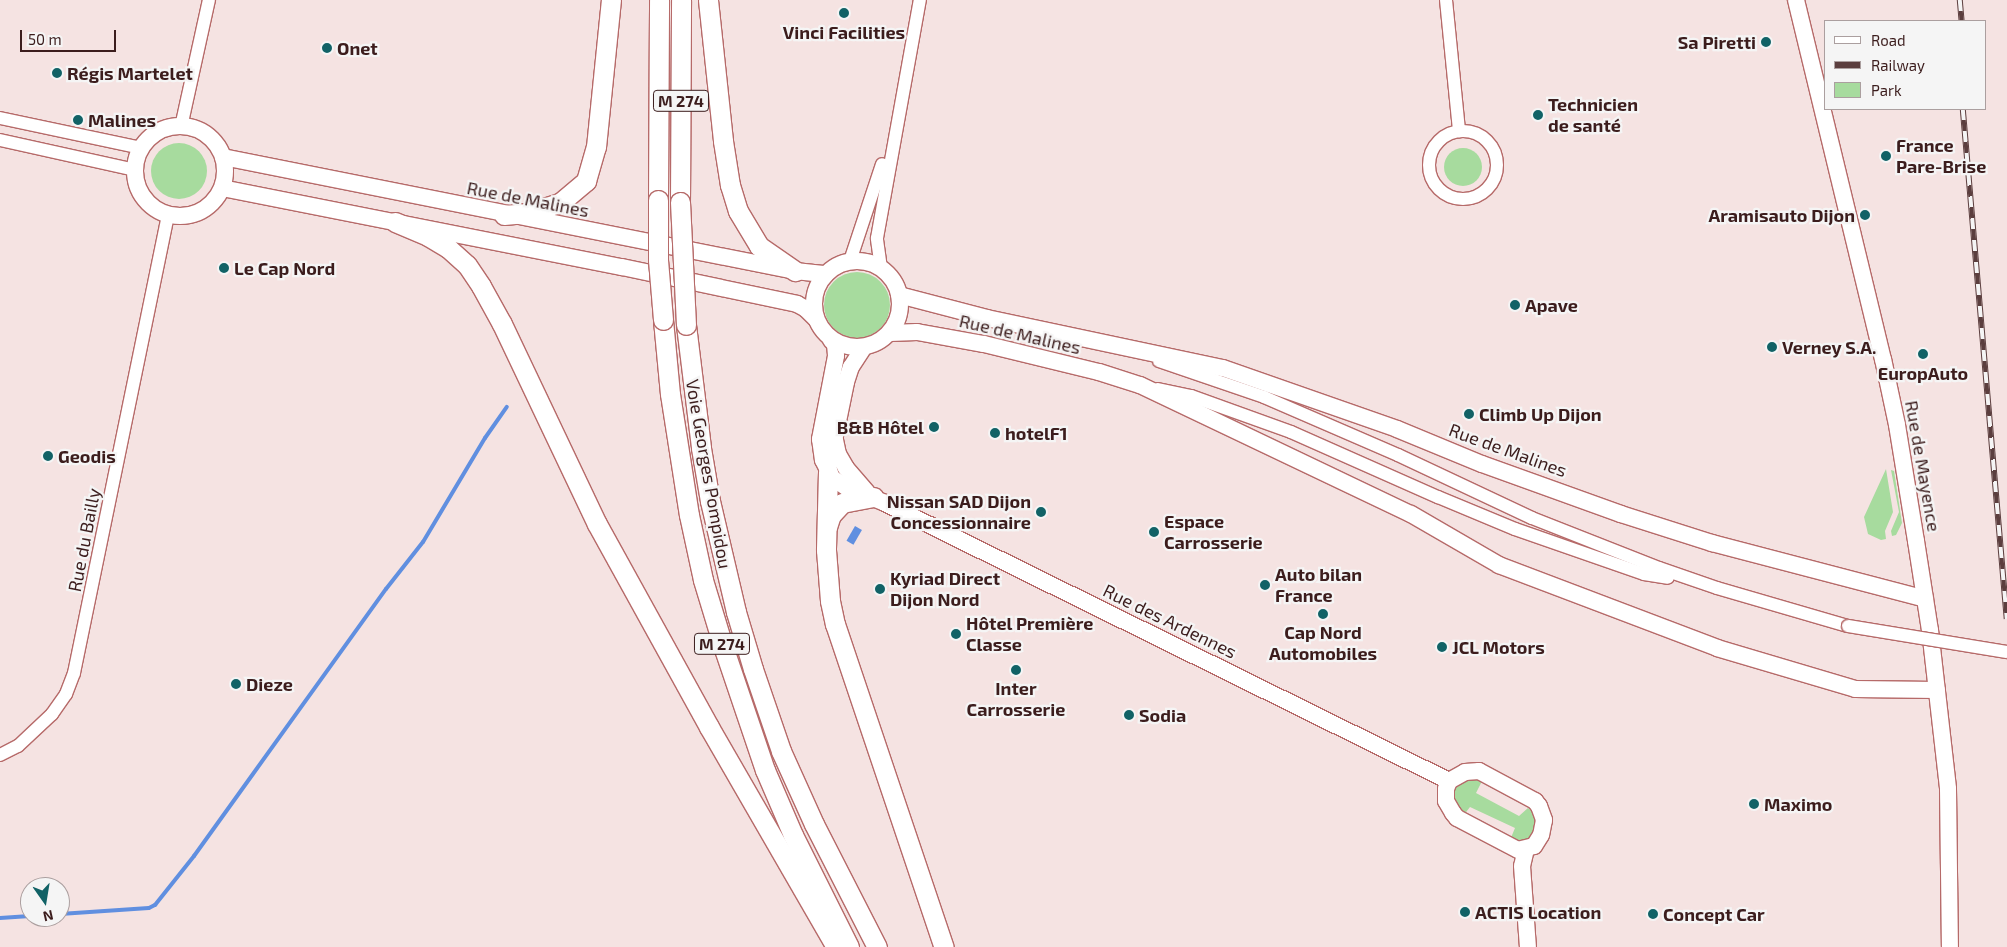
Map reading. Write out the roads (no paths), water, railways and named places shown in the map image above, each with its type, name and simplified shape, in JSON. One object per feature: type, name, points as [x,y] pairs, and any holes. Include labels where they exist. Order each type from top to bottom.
[{"type":"highway","points":[[504,215],[536,211],[561,202],[586,181],[596,147],[611,0]]},
{"type":"highway","name":"Voie Georges Pompidou","points":[[659,0],[658,260],[670,394],[689,515],[703,580],[765,770],[797,844],[849,947]]},
{"type":"highway","name":"Voie Georges Pompidou","points":[[681,0],[680,202],[686,325],[701,448],[710,501],[736,612],[781,751],[814,824],[877,947]]},
{"type":"highway","points":[[708,0],[723,141],[730,185],[738,211],[759,246],[794,271]]},
{"type":"highway","points":[[395,222],[428,236],[448,248],[467,265],[481,286],[502,324],[597,524],[836,947]]},
{"type":"highway","points":[[828,472],[826,533],[828,575],[835,624],[944,947]]},
{"type":"highway","points":[[826,533],[831,515],[842,503],[873,497]]},
{"type":"main road","name":"Rue de Mayence","points":[[1796,0],[1897,425],[1925,599],[1948,789],[1950,947]]},
{"type":"main road","points":[[181,126],[192,128],[207,136],[223,157],[225,173],[222,188],[216,199],[194,214],[181,216],[168,215],[155,209],[144,198],[137,185],[135,170],[141,148],[158,132],[181,126]]},
{"type":"main road","name":"Rue de Malines","points":[[223,157],[504,215],[794,271],[826,274]]},
{"type":"main road","points":[[222,188],[797,304],[806,309],[816,319],[822,330],[835,344],[836,356],[820,434],[822,455],[828,472]]},
{"type":"main road","points":[[816,319],[814,295],[826,274],[837,266],[861,261],[881,268],[896,285],[899,295],[899,315],[890,333],[882,340],[864,347],[853,348],[832,340]]},
{"type":"main road","name":"Rue de Malines","points":[[899,295],[987,318],[1223,368],[1397,429],[1482,464],[1630,517],[1712,543],[1925,599]]},
{"type":"main road","name":"Rue de Malines","points":[[890,333],[917,332],[984,344],[1090,370],[1140,385],[1411,514],[1499,565],[1717,648],[1855,689],[1937,690]]},
{"type":"main road","name":"Rue des Ardennes","points":[[864,347],[851,367],[846,382],[828,472],[846,487],[873,497],[1449,781]]},
{"type":"main road","name":"Rue des Ardennes","points":[[835,436],[838,454],[846,468],[855,481],[873,497]]},
{"type":"main road","points":[[1479,771],[1535,801],[1544,814],[1544,826],[1539,841],[1534,846],[1526,849],[1518,850],[1457,818],[1446,801],[1449,781],[1465,772],[1479,771]]},
{"type":"main road","points":[[1526,849],[1522,866],[1528,947]]},
{"type":"street","points":[[181,126],[209,0]]},
{"type":"street","points":[[881,268],[877,238],[920,0]]},
{"type":"street","points":[[1446,0],[1460,132]]},
{"type":"street","points":[[850,262],[898,114]]},
{"type":"street","points":[[0,118],[141,148]]},
{"type":"street","points":[[1460,132],[1471,132],[1482,137],[1493,150],[1497,167],[1495,179],[1488,188],[1479,196],[1467,199],[1447,195],[1438,188],[1432,180],[1430,169],[1430,159],[1437,144],[1449,134],[1460,132]]},
{"type":"street","points":[[0,140],[135,170]]},
{"type":"street","name":"Rue du Bailly","points":[[0,755],[18,746],[52,714],[66,694],[74,673],[168,215]]},
{"type":"street","name":"Rue de Malines","points":[[1078,337],[1158,360],[1264,397],[1398,455],[1532,518],[1659,568],[1717,588],[1848,626],[2007,652]]},
{"type":"street","name":"Rue de Malines","points":[[1140,385],[1191,396],[1291,432],[1438,498],[1515,529],[1644,574],[1717,588]]},
{"type":"water","points":[[855,526],[862,530],[853,545],[846,541]]},
{"type":"waterway","points":[[70,913],[149,908],[155,905],[194,856],[386,589],[423,542],[485,438],[507,407]]},
{"type":"waterway","points":[[0,918],[20,917]]},
{"type":"railway","points":[[1960,0],[1962,20]]},
{"type":"railway","points":[[1963,110],[2007,619]]},
{"type":"place","name":"Vinci Facilities","points":[[844,13]]},
{"type":"place","name":"Sa Piretti","points":[[1766,42]]},
{"type":"place","name":"Onet","points":[[327,48]]},
{"type":"place","name":"Régis Martelet","points":[[57,73]]},
{"type":"place","name":"Technicien de santé","points":[[1538,115]]},
{"type":"place","name":"Malines","points":[[78,120]]},
{"type":"place","name":"France Pare-Brise","points":[[1886,156]]},
{"type":"place","name":"Aramisauto Dijon","points":[[1865,215]]},
{"type":"place","name":"Le Cap Nord","points":[[224,268]]},
{"type":"place","name":"Apave","points":[[1515,305]]},
{"type":"place","name":"Verney S.A.","points":[[1772,347]]},
{"type":"place","name":"EuropAuto","points":[[1923,354]]},
{"type":"place","name":"Climb Up Dijon","points":[[1469,414]]},
{"type":"place","name":"B&B Hôtel","points":[[934,427]]},
{"type":"place","name":"hotelF1","points":[[995,433]]},
{"type":"place","name":"Geodis","points":[[48,456]]},
{"type":"place","name":"Nissan SAD Dijon Concessionnaire","points":[[1041,512]]},
{"type":"place","name":"Espace Carrosserie","points":[[1154,532]]},
{"type":"place","name":"Auto bilan France","points":[[1265,585]]},
{"type":"place","name":"Kyriad Direct Dijon Nord","points":[[880,589]]},
{"type":"place","name":"Cap Nord Automobiles","points":[[1323,614]]},
{"type":"place","name":"Hôtel Première Classe","points":[[956,634]]},
{"type":"place","name":"JCL Motors","points":[[1442,647]]},
{"type":"place","name":"Inter Carrosserie","points":[[1016,670]]},
{"type":"place","name":"Dieze","points":[[236,684]]},
{"type":"place","name":"Sodia","points":[[1129,715]]},
{"type":"place","name":"Maximo","points":[[1754,804]]},
{"type":"place","name":"ACTIS Location","points":[[1465,912]]},
{"type":"place","name":"Concept Car","points":[[1653,914]]}]
